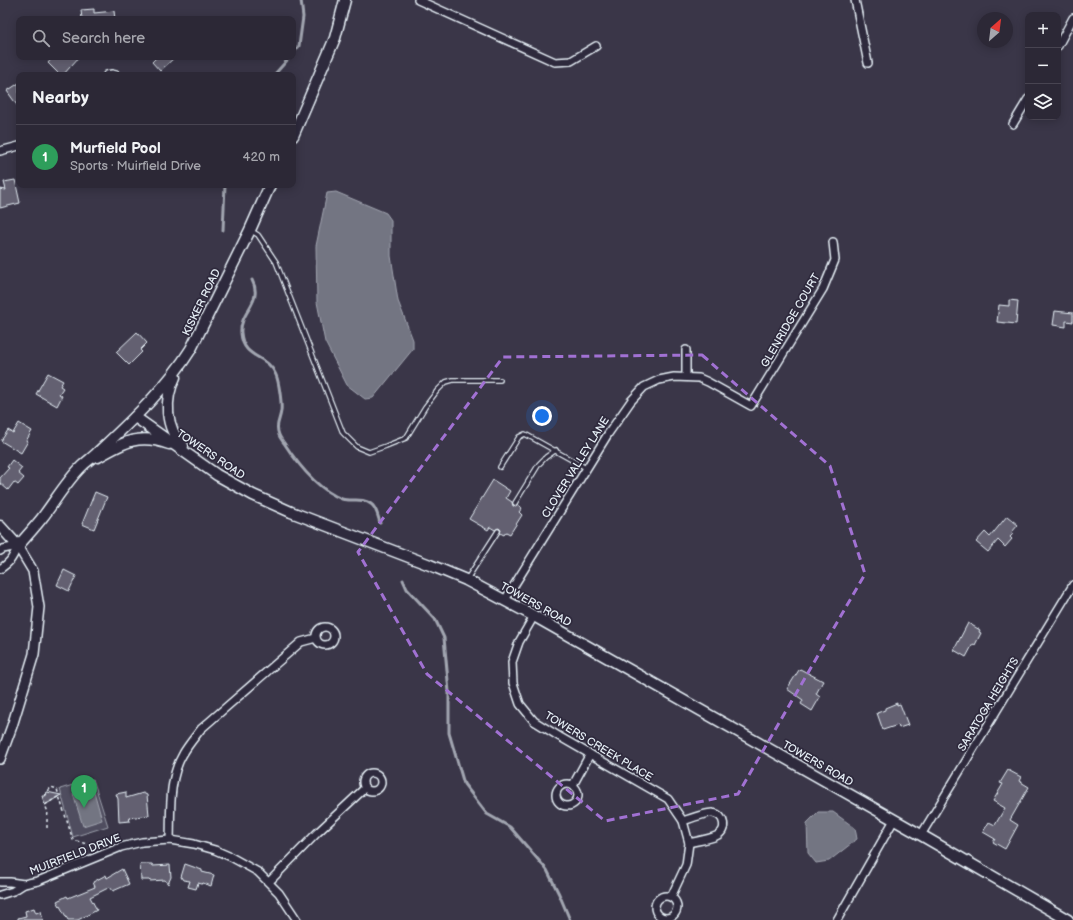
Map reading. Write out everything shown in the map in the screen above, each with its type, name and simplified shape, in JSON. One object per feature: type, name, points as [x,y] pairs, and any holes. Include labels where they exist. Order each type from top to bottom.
[{"type":"main road","points":[[296,129],[335,38],[345,0]]},
{"type":"main road","name":"KISKER ROAD","points":[[135,417],[160,391],[181,365],[191,349],[250,230],[269,188]]},
{"type":"main road","points":[[181,365],[170,391],[168,409],[169,424],[180,444],[197,460]]},
{"type":"main road","points":[[0,526],[18,546],[81,467],[135,417]]},
{"type":"main road","name":"TOWERS ROAD","points":[[135,417],[217,475],[253,495],[291,512],[430,565],[466,580],[505,600],[921,835],[1068,920]]},
{"type":"main road","points":[[81,467],[130,440],[148,439],[164,442],[179,448]]},
{"type":"street","points":[[418,0],[555,62],[571,61],[596,46]]},
{"type":"street","points":[[855,0],[868,63]]},
{"type":"street","points":[[1061,40],[1073,18]]},
{"type":"street","points":[[1013,124],[1025,103]]},
{"type":"street","points":[[0,151],[16,147]]},
{"type":"street","name":"GLENRIDGE COURT","points":[[751,406],[823,289],[835,260],[833,242]]},
{"type":"street","points":[[686,350],[686,377]]},
{"type":"street","name":"CLOVER VALLEY LANE","points":[[505,600],[608,434],[631,401],[644,387],[674,376],[699,378],[751,406]]},
{"type":"street","points":[[0,551],[18,546]]},
{"type":"street","points":[[0,569],[9,563],[18,546]]},
{"type":"street","points":[[0,759],[12,726],[34,654],[39,607],[33,571],[18,546]]},
{"type":"street","name":"SARATOGA HEIGHTS","points":[[921,835],[1073,585]]},
{"type":"street","name":"TOWERS CREEK PLACE","points":[[534,616],[519,642],[512,662],[513,683],[520,704],[534,721],[668,799],[683,821],[689,843],[686,865],[671,897]]},
{"type":"street","points":[[170,840],[171,804],[174,779],[182,755],[191,741],[201,729],[301,642],[316,638]]},
{"type":"street","points":[[573,785],[590,754]]},
{"type":"street","points":[[269,882],[317,832],[365,788]]},
{"type":"street","points":[[683,821],[709,813],[714,813],[721,816],[724,822],[724,828],[718,835],[689,843]]},
{"type":"street","points":[[837,920],[894,820]]},
{"type":"street","name":"MUIRFIELD DRIVE","points":[[0,882],[24,884],[38,881],[121,847],[142,842],[170,840],[194,844],[232,856],[258,872],[280,893],[297,920]]},
{"type":"street","name":"MUIRFIELD DRIVE","points":[[0,895],[13,891],[24,884]]},
{"type":"lane","points":[[250,230],[258,235],[276,262],[343,433],[357,447],[369,452],[406,438],[425,407],[446,382],[453,380],[500,380]]},
{"type":"lane","points":[[500,467],[519,437],[525,434],[586,468]]},
{"type":"lane","points":[[515,504],[539,464],[556,450]]},
{"type":"lane","points":[[466,580],[498,532]]},
{"type":"path","points":[[45,796],[51,787],[57,789],[73,840],[94,846]]},
{"type":"path","points":[[47,828],[46,820],[48,812],[45,805],[59,796]]},
{"type":"highlighted area","points":[[702,355],[830,466],[865,574],[738,794],[605,821],[427,674],[358,552],[503,357]]},
{"type":"shaded area","points":[[93,779],[108,826],[73,837],[60,789]]},
{"type":"water","points":[[336,192],[386,213],[391,220],[391,256],[398,301],[413,340],[413,349],[373,398],[365,399],[347,385],[325,342],[317,302],[316,246],[327,193]]},
{"type":"water","points":[[93,788],[102,820],[83,826],[73,794]]},
{"type":"water","points":[[818,812],[833,812],[855,828],[857,839],[829,861],[816,863],[808,853],[807,823]]},
{"type":"building","points":[[94,9],[94,13],[114,11],[115,16],[82,16],[81,10]]},
{"type":"building","points":[[50,60],[76,60],[66,72],[57,72],[48,63]]},
{"type":"building","points":[[154,60],[172,60],[160,71],[152,62]]},
{"type":"building","points":[[16,85],[16,104],[7,91]]},
{"type":"building","points":[[15,180],[20,203],[0,208],[0,189],[6,190],[4,182]]},
{"type":"building","points":[[1009,300],[1018,301],[1016,324],[997,322],[999,305],[1009,306]]},
{"type":"building","points":[[1055,311],[1073,313],[1073,322],[1066,321],[1066,327],[1053,325]]},
{"type":"building","points":[[137,332],[147,343],[140,350],[142,352],[129,365],[116,352]]},
{"type":"building","points":[[48,373],[63,381],[60,386],[63,388],[59,394],[62,396],[57,406],[36,394]]},
{"type":"building","points":[[19,423],[32,431],[21,453],[1,441],[8,430],[13,433]]},
{"type":"building","points":[[12,460],[22,468],[18,473],[24,478],[18,485],[14,482],[8,490],[0,483],[0,478],[9,468],[7,467]]},
{"type":"building","points":[[493,480],[510,491],[506,498],[512,502],[513,506],[517,505],[522,508],[519,512],[522,515],[510,534],[506,532],[504,535],[500,533],[501,530],[499,528],[495,530],[490,527],[488,530],[469,519]]},
{"type":"building","points":[[95,492],[107,497],[94,529],[82,524]]},
{"type":"building","points":[[1007,516],[1018,525],[1012,532],[1013,534],[1010,537],[1012,539],[1005,547],[998,540],[988,552],[976,542],[985,532],[990,537]]},
{"type":"building","points":[[64,570],[76,576],[69,591],[57,585]]},
{"type":"building","points":[[968,623],[980,630],[979,632],[981,633],[975,645],[973,644],[966,657],[954,650]]},
{"type":"building","points":[[800,669],[823,681],[816,694],[820,697],[812,711],[801,704],[803,700],[787,689]]},
{"type":"building","points":[[897,703],[897,705],[900,704],[908,725],[899,728],[898,725],[883,730],[877,713]]},
{"type":"building","points":[[1008,770],[1021,777],[1019,781],[1029,787],[1010,820],[1018,825],[1005,849],[993,842],[995,839],[983,832],[989,822],[995,825],[1005,808],[993,801],[1003,784],[1000,783]]},
{"type":"building","points":[[47,792],[61,795],[45,805],[42,796],[45,796]]},
{"type":"building","points":[[126,792],[126,798],[143,793],[147,795],[149,815],[129,818],[130,821],[119,822],[118,799],[116,794]]},
{"type":"building","points":[[140,864],[152,864],[153,866],[170,865],[171,877],[168,884],[165,880],[141,880]]},
{"type":"building","points":[[185,864],[202,870],[202,872],[214,875],[211,886],[198,883],[196,889],[188,887],[190,881],[183,880],[181,877]]},
{"type":"building","points":[[122,869],[129,884],[113,891],[110,887],[90,897],[97,910],[78,920],[68,920],[57,901],[67,896],[68,898],[95,887],[93,882],[106,875],[107,878]]},
{"type":"building","points":[[34,908],[36,913],[41,911],[43,920],[18,920],[18,918],[26,916],[25,911]]},
{"type":"waterway","points":[[296,50],[299,46],[303,17],[301,0]]},
{"type":"waterway","points":[[277,72],[287,60]]},
{"type":"waterway","points":[[223,230],[225,188]]},
{"type":"waterway","points":[[252,280],[255,288],[255,295],[241,326],[241,333],[246,348],[267,363],[276,375],[281,403],[281,411],[277,428],[280,437],[289,451],[317,483],[333,495],[342,499],[368,502],[375,508],[380,523]]},
{"type":"waterway","points":[[403,580],[407,589],[435,619],[444,638],[449,692],[449,733],[464,784],[487,814],[510,827],[547,870],[570,920]]},
{"type":"place","name":"Murfield Pool","points":[[84,808]]}]
